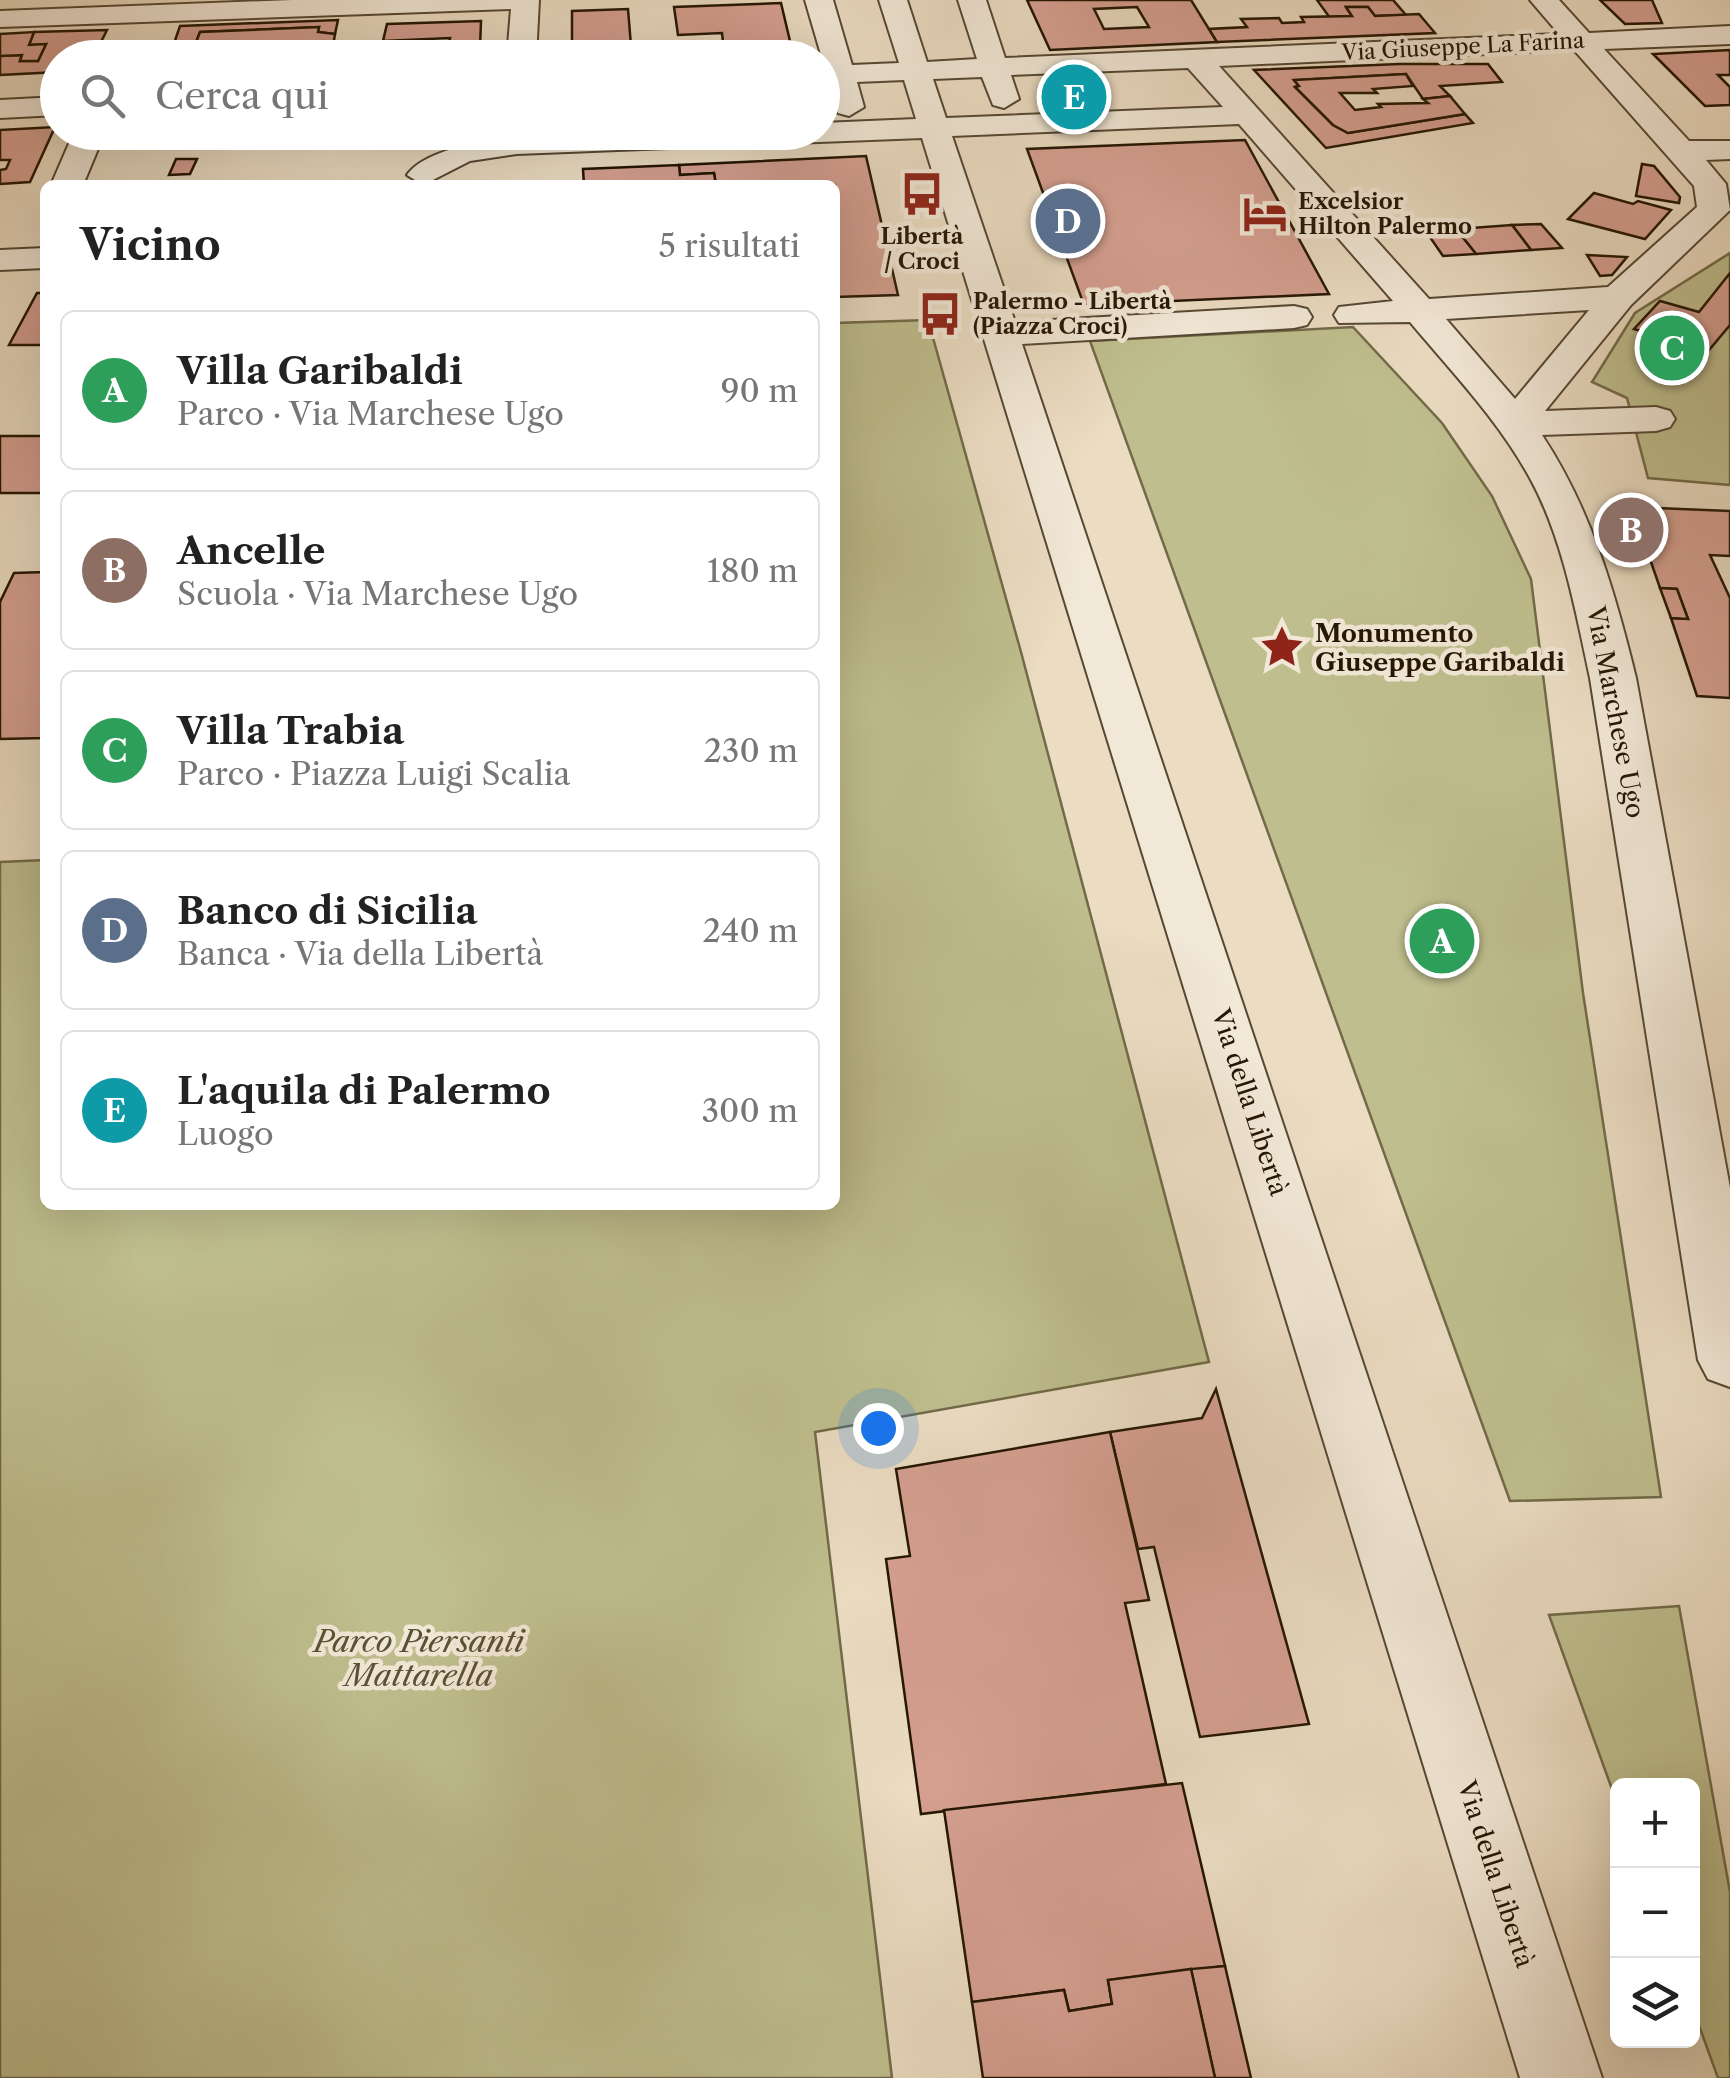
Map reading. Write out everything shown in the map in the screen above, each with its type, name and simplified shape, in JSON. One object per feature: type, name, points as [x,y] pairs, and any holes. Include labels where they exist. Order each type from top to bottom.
[{"type":"street","points":[[0,19],[146,7],[522,0],[521,40]]},
{"type":"street","points":[[819,0],[825,40]]},
{"type":"street","name":"Via della Libertà","points":[[893,0],[1561,2078]]},
{"type":"street","points":[[972,0],[1014,125]]},
{"type":"street","points":[[1515,424],[1618,297],[1714,210],[1710,184],[1544,0]]},
{"type":"street","points":[[131,40],[146,7]]},
{"type":"street","name":"Via Giuseppe La Farina","points":[[840,74],[1730,34]]},
{"type":"street","name":"Via Marchese Ugo","points":[[1196,58],[1422,313],[1515,424],[1554,482],[1594,594],[1614,678],[1730,1360]]},
{"type":"street","points":[[1086,63],[1113,121]]},
{"type":"street","points":[[840,96],[856,132]]},
{"type":"street","points":[[0,109],[40,107]]},
{"type":"street","points":[[840,132],[1247,114]]},
{"type":"street","points":[[69,180],[82,150]]},
{"type":"street","points":[[421,180],[425,150]]},
{"type":"street","points":[[421,180],[440,162],[482,150]]},
{"type":"street","points":[[1681,152],[1730,150]]},
{"type":"street","points":[[0,260],[40,251]]},
{"type":"street","points":[[1352,315],[1618,297]]},
{"type":"street","points":[[1002,334],[1294,317]]},
{"type":"street","points":[[1515,424],[1656,419]]},
{"type":"green space","points":[[1730,253],[1730,485],[1648,478],[1627,398],[1592,382],[1635,313]]},
{"type":"green space","name":"Parco Piersanti Mattarella","points":[[928,320],[1021,652],[1209,1362],[815,1432],[892,2078],[0,2078],[0,862],[40,860],[40,1210],[840,1210],[840,323]]},
{"type":"green space","points":[[1353,327],[1442,423],[1492,496],[1531,579],[1583,993],[1661,1497],[1510,1501],[1090,341]]},
{"type":"green space","points":[[1679,1606],[1730,1892],[1730,2078],[1718,2078],[1700,2028],[1700,1778],[1610,1778],[1610,1784],[1549,1615]]},
{"type":"building","points":[[1027,0],[1191,0],[1217,42],[1050,50]],"holes":[[[1137,7],[1149,27],[1104,29],[1094,9]]]},
{"type":"building","points":[[1317,0],[1393,0],[1406,15],[1375,16],[1368,7],[1346,7],[1352,16],[1330,18]]},
{"type":"building","points":[[1600,0],[1652,0],[1662,23],[1625,24]]},
{"type":"building","points":[[781,3],[790,40],[723,40],[722,33],[678,35],[674,7]]},
{"type":"building","points":[[1346,7],[1368,7],[1375,16],[1419,14],[1435,33],[1217,42],[1209,29],[1247,27],[1241,19],[1279,18],[1282,23],[1304,22],[1301,17],[1352,16]]},
{"type":"building","points":[[628,9],[631,40],[572,40],[572,11]]},
{"type":"building","points":[[338,20],[335,34],[318,32],[319,27],[200,32],[197,40],[175,40],[180,26]]},
{"type":"building","points":[[481,21],[480,40],[383,40],[387,24]]},
{"type":"building","points":[[319,27],[318,32],[335,34],[334,40],[197,40],[200,32]]},
{"type":"building","points":[[107,30],[102,40],[40,40],[40,44],[29,45],[34,32]]},
{"type":"building","points":[[34,32],[29,45],[40,44],[38,61],[20,61],[22,55],[0,56],[0,34]]},
{"type":"building","points":[[1730,50],[1730,75],[1718,75],[1730,87],[1730,105],[1705,106],[1653,54]]},
{"type":"building","points":[[22,55],[20,61],[38,61],[40,57],[40,73],[0,75],[0,56]]},
{"type":"building","points":[[1488,64],[1502,82],[1440,86],[1450,96],[1423,99],[1406,74],[1294,80],[1299,86],[1295,87],[1333,125],[1348,133],[1465,114],[1473,123],[1326,148],[1254,70]]},
{"type":"building","points":[[1406,74],[1413,86],[1373,89],[1377,93],[1340,93],[1355,110],[1381,107],[1378,104],[1428,103],[1423,99],[1450,96],[1465,114],[1348,133],[1333,125],[1295,87],[1299,86],[1294,80]]},
{"type":"building","points":[[40,128],[40,150],[45,150],[30,182],[0,184],[0,170],[6,169],[10,160],[0,160],[0,130]]},
{"type":"building","points":[[1245,140],[1329,294],[1084,305],[1027,149]]},
{"type":"building","points":[[866,156],[898,295],[840,297],[840,180],[715,180],[714,173],[680,175],[679,165]]},
{"type":"building","points":[[176,159],[197,159],[190,174],[169,175]]},
{"type":"building","points":[[1642,164],[1654,166],[1680,197],[1679,203],[1636,196]]},
{"type":"building","points":[[679,165],[680,175],[714,173],[715,180],[584,180],[583,169]]},
{"type":"building","points":[[1594,193],[1671,210],[1645,239],[1568,219]]},
{"type":"building","points":[[1541,224],[1562,248],[1531,250],[1512,225]]},
{"type":"building","points":[[1512,225],[1531,250],[1476,254],[1456,229]]},
{"type":"building","points":[[1456,229],[1476,254],[1443,256],[1425,230]]},
{"type":"building","points":[[1587,255],[1627,257],[1612,275],[1600,276]]},
{"type":"building","points":[[1730,273],[1730,325],[1709,350],[1634,329],[1660,301],[1699,312]]},
{"type":"building","points":[[37,293],[40,293],[40,345],[9,345]]},
{"type":"building","points":[[0,436],[40,436],[40,493],[0,493]]},
{"type":"building","points":[[1632,507],[1730,511],[1730,556],[1710,555],[1730,598],[1730,698],[1697,696],[1671,618],[1688,619],[1677,589],[1660,588]]},
{"type":"building","points":[[40,572],[40,738],[0,739],[0,602],[14,573]]},
{"type":"building","points":[[1660,588],[1677,589],[1688,619],[1671,618]]},
{"type":"building","points":[[1216,1389],[1309,1724],[1200,1737],[1154,1547],[1138,1549],[1110,1432],[1202,1418]]},
{"type":"building","points":[[1110,1432],[1149,1600],[1125,1603],[1166,1784],[921,1814],[886,1559],[910,1556],[896,1469]]},
{"type":"building","points":[[1182,1783],[1225,1966],[1108,1980],[1112,2004],[1069,2011],[1064,1990],[972,2002],[944,1810]]},
{"type":"building","points":[[1225,1966],[1251,2078],[1215,2078],[1191,1969]]},
{"type":"building","points":[[1191,1969],[1215,2078],[983,2078],[972,2002],[1064,1990],[1069,2011],[1112,2004],[1108,1980]]},
{"type":"place","name":"L'aquila di Palermo","points":[[1074,97]]},
{"type":"place","name":"Libertà / Croci","points":[[922,194]]},
{"type":"place","name":"Excelsior Hilton Palermo","points":[[1265,214]]},
{"type":"place","name":"Banco di Sicilia","points":[[1068,221]]},
{"type":"place","name":"Palermo - Libertà (Piazza Croci)","points":[[940,314]]},
{"type":"place","name":"Villa Trabia","points":[[1672,348]]},
{"type":"place","name":"Ancelle","points":[[1631,530]]},
{"type":"place","name":"Monumento Giuseppe Garibaldi","points":[[1282,647]]},
{"type":"place","name":"Villa Garibaldi","points":[[1442,941]]}]
